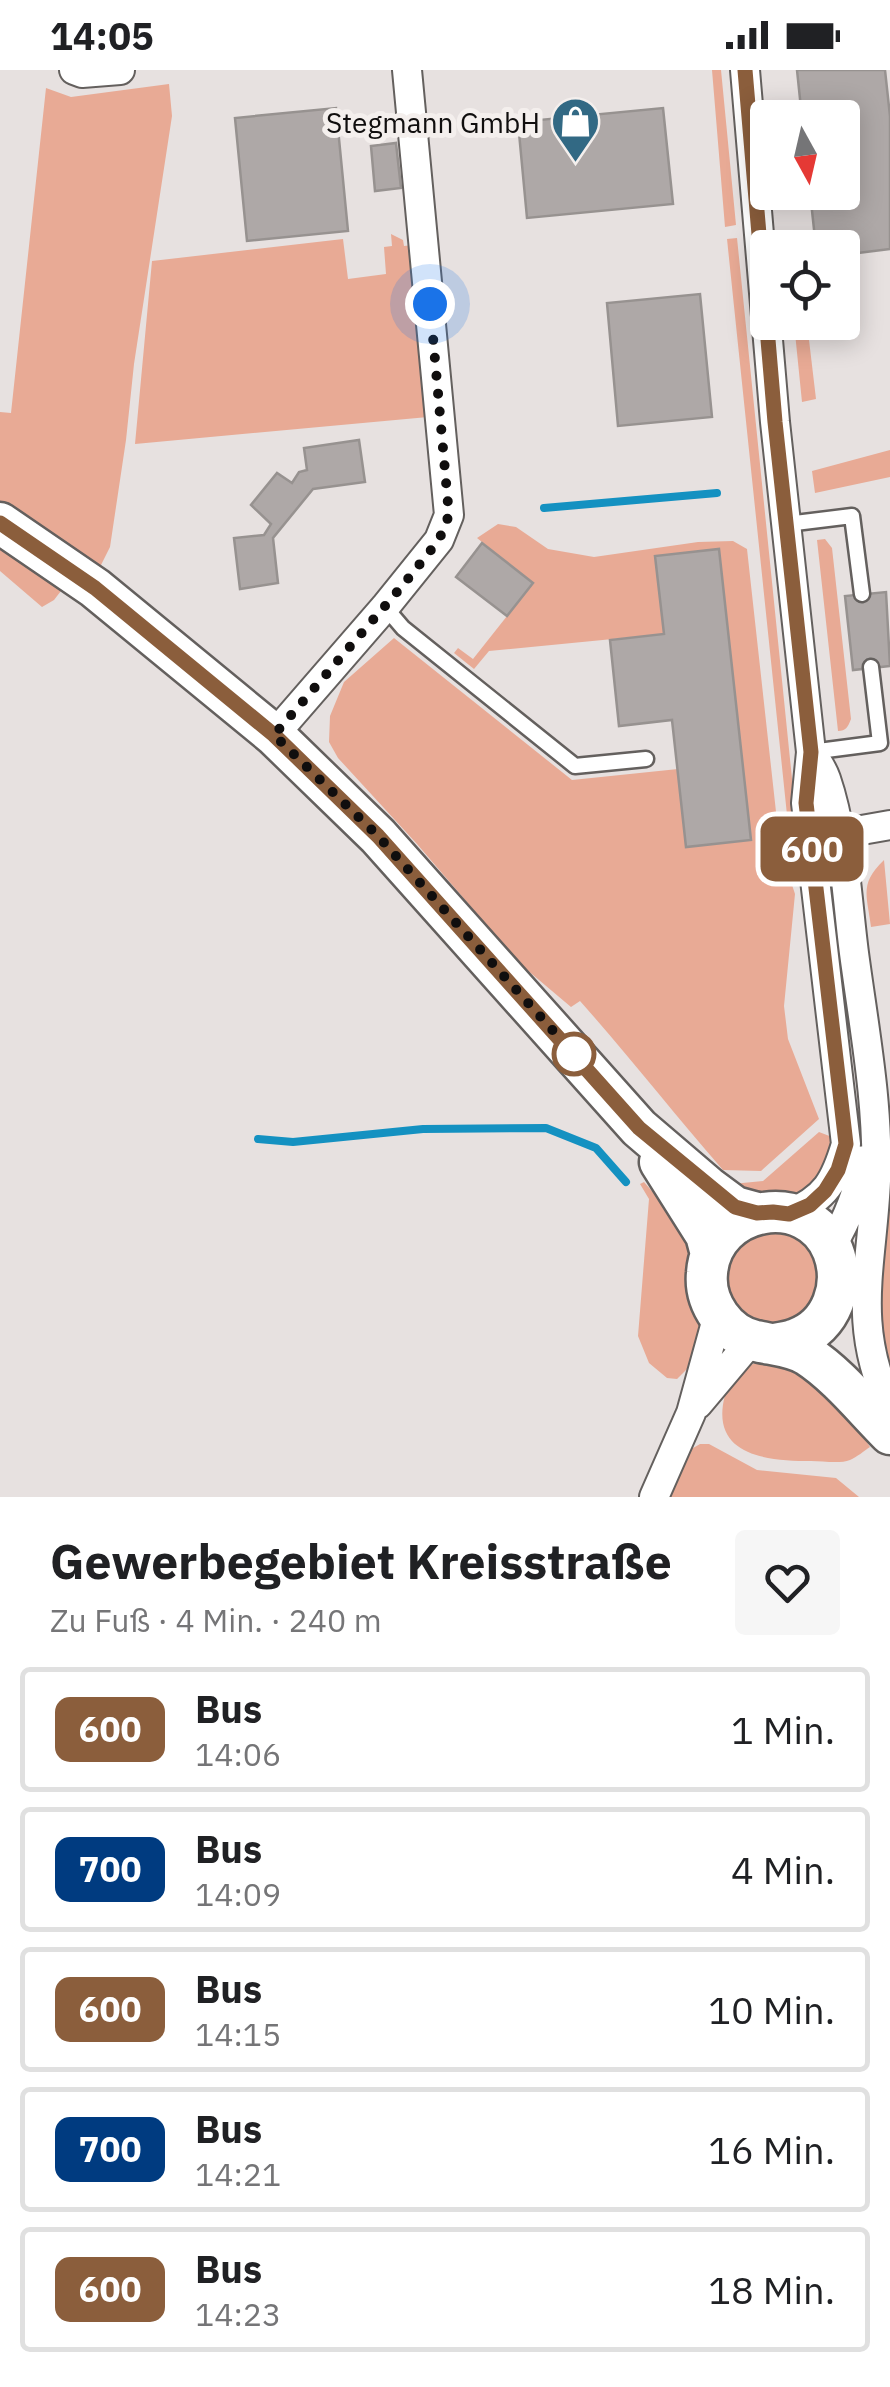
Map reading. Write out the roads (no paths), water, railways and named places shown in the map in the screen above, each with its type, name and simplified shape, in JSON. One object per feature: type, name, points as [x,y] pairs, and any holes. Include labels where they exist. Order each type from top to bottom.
[{"type":"street","points":[[74,70],[82,74],[120,70]]},
{"type":"street","points":[[274,735],[385,608],[439,540],[449,515],[407,70]]},
{"type":"street","points":[[744,70],[775,422],[811,752],[826,777],[818,914],[846,1144],[838,1170],[810,1205],[738,1222],[722,1235],[706,1274],[709,1296],[732,1331],[803,1352],[822,1365],[890,1430]]},
{"type":"street","points":[[0,523],[95,588],[274,735],[378,836],[639,1128],[735,1207],[806,1220],[820,1232],[831,1247],[838,1268],[838,1290],[830,1311],[816,1328],[796,1340],[763,1342],[691,1413]]},
{"type":"street","points":[[825,837],[890,826]]},
{"type":"street","points":[[825,837],[870,1072],[876,1183],[865,1298],[872,1361],[890,1406]]},
{"type":"street","points":[[831,1247],[860,1180],[873,1110]]},
{"type":"street","points":[[639,1128],[706,1235],[711,1254]]},
{"type":"street","points":[[830,1311],[832,1332],[854,1378],[890,1430]]},
{"type":"street","points":[[654,1497],[691,1413],[718,1315]]},
{"type":"lane","points":[[787,524],[852,516],[862,594]]},
{"type":"lane","points":[[385,608],[403,628],[575,766],[646,759]]},
{"type":"lane","points":[[811,752],[880,743],[871,668]]},
{"type":"waterway","points":[[544,508],[717,493]]},
{"type":"waterway","points":[[258,1139],[293,1142],[423,1129],[546,1128],[596,1148],[626,1182]]},
{"type":"place","name":"Stegmann GmbH","points":[[575,164]]}]
